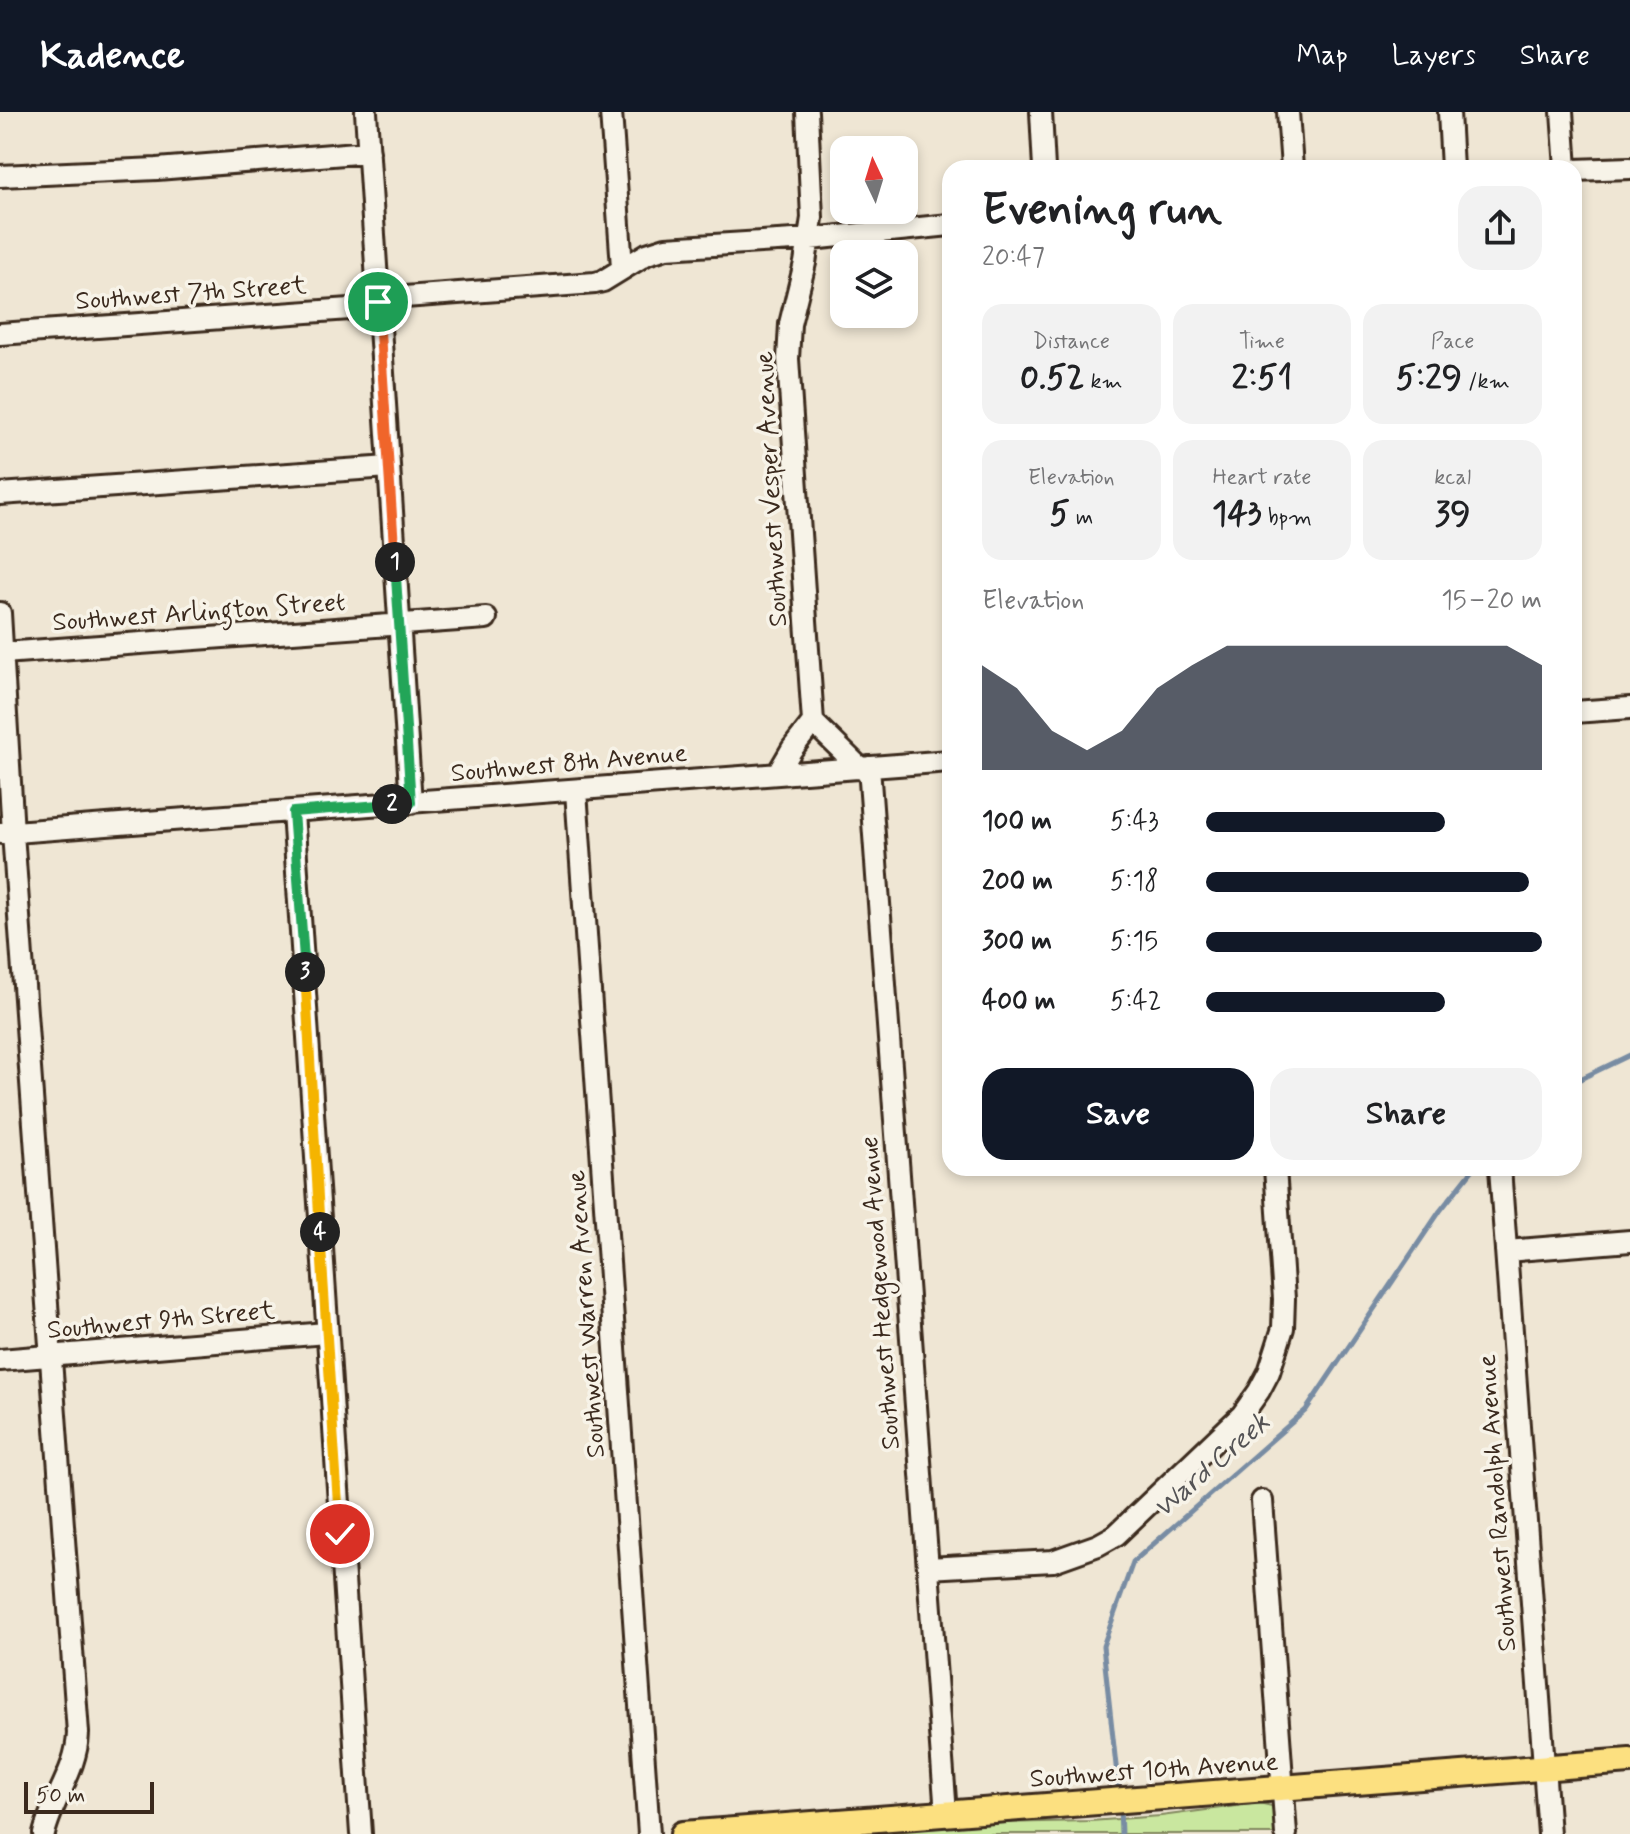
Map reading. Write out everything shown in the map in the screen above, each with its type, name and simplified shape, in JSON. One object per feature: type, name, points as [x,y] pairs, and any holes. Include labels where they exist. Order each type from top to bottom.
[{"type":"main road","name":"Southwest 10th Avenue","points":[[683,1834],[1630,1761]]},
{"type":"street","points":[[366,112],[411,803]]},
{"type":"street","points":[[611,112],[622,267]]},
{"type":"street","name":"Southwest Vesper Avenue","points":[[807,112],[813,197],[810,239],[790,324],[788,359],[813,722]]},
{"type":"street","points":[[1041,112],[1044,160]]},
{"type":"street","points":[[1288,112],[1291,160]]},
{"type":"street","points":[[1449,112],[1452,160]]},
{"type":"street","points":[[1562,112],[1565,160]]},
{"type":"street","points":[[0,176],[157,169],[369,152]]},
{"type":"street","points":[[1582,170],[1630,168]]},
{"type":"street","name":"Southwest 7th Street","points":[[0,334],[364,308],[391,298],[595,283],[647,254],[666,248],[810,239],[942,226]]},
{"type":"street","points":[[0,494],[389,467]]},
{"type":"street","points":[[0,613],[6,833],[51,1356],[78,1733],[74,1760],[50,1812],[44,1834]]},
{"type":"street","name":"Southwest Arlington Street","points":[[3,653],[486,618]]},
{"type":"street","points":[[1582,711],[1630,708]]},
{"type":"street","points":[[778,773],[813,722],[865,768]]},
{"type":"street","name":"Southwest 8th Avenue","points":[[6,833],[942,762]]},
{"type":"street","name":"Southwest Hedgewood Avenue","points":[[865,768],[946,1814]]},
{"type":"street","name":"Southwest Warren Avenue","points":[[576,791],[649,1834]]},
{"type":"street","points":[[293,812],[361,1834]]},
{"type":"street","points":[[928,1568],[1053,1561],[1107,1540],[1116,1535],[1242,1415],[1269,1372],[1283,1328],[1284,1299],[1276,1176]]},
{"type":"street","name":"Southwest Randolph Avenue","points":[[1501,1178],[1549,1834]]},
{"type":"street","points":[[1506,1251],[1630,1241]]},
{"type":"street","name":"Southwest 9th Street","points":[[0,1360],[326,1333]]},
{"type":"street","points":[[1262,1501],[1286,1834]]},
{"type":"green space","points":[[1259,1803],[1272,1806],[1277,1834],[858,1834],[1001,1823],[1161,1816]]},
{"type":"waterway","name":"Ward Creek","points":[[1582,1078],[1630,1055]]},
{"type":"waterway","name":"Ward Creek","points":[[1119,1793],[1103,1646],[1133,1562],[1306,1410],[1440,1211],[1468,1176]]},
{"type":"waterway","name":"Ward Creek","points":[[1120,1807],[1121,1834]]},
{"type":"route","points":[[340,1534],[293,812],[411,803],[378,302]]}]
